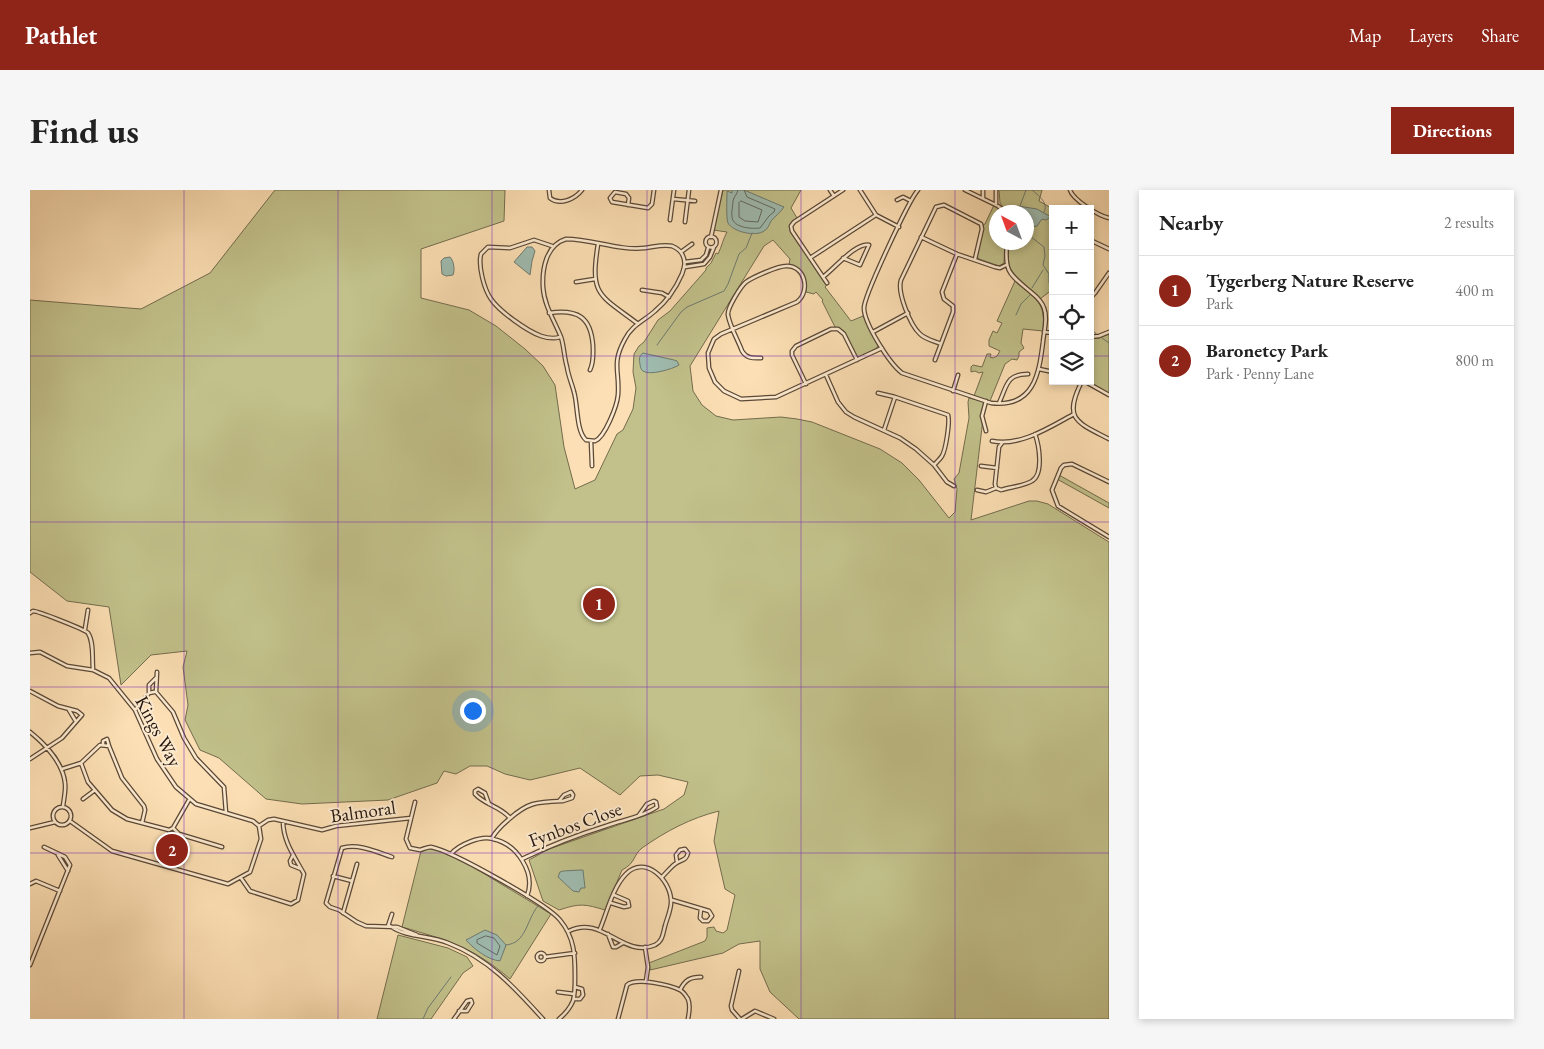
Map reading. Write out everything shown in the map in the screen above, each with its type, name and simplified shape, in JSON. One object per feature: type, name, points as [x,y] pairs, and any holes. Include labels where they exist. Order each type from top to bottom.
[{"type":"street","points":[[548,190],[550,198],[558,202],[575,198],[582,190]]},
{"type":"street","points":[[628,205],[629,198],[626,194],[615,192],[610,198],[612,202],[628,205],[646,208],[650,207],[654,190]]},
{"type":"street","points":[[670,220],[674,190]]},
{"type":"street","points":[[685,222],[689,190]]},
{"type":"street","points":[[685,262],[701,260],[706,254],[708,247],[706,241],[711,237],[721,190]]},
{"type":"street","points":[[830,190],[834,196]]},
{"type":"street","points":[[827,283],[792,231],[792,225],[843,190]]},
{"type":"street","points":[[860,190],[876,215],[898,227]]},
{"type":"street","points":[[918,190],[898,227],[865,302],[865,316],[873,332],[894,365],[902,373],[986,402],[1010,402],[1024,394],[1033,385],[1039,369],[1046,314],[1042,303],[1012,275],[1006,265],[1007,250]]},
{"type":"street","points":[[965,190],[996,205],[996,192]]},
{"type":"street","points":[[983,190],[983,198]]},
{"type":"street","points":[[1070,190],[1074,198],[1109,218]]},
{"type":"street","points":[[987,200],[991,199],[996,192]]},
{"type":"street","points":[[897,200],[903,197],[911,201]]},
{"type":"street","points":[[673,199],[695,201]]},
{"type":"street","points":[[941,344],[920,334],[915,328],[900,294],[900,285],[934,208],[944,205],[981,224],[982,229],[975,260]]},
{"type":"street","points":[[810,258],[876,215]]},
{"type":"street","points":[[685,267],[701,266],[706,263],[716,241],[711,237]]},
{"type":"street","points":[[921,237],[957,254],[997,268],[1006,265]]},
{"type":"street","points":[[566,239],[616,248],[633,249],[667,245],[676,248],[685,262],[685,267],[679,281],[669,297],[656,311],[637,323],[624,340],[617,358],[618,392],[616,404],[602,435],[598,439],[591,441],[586,440],[582,434],[576,398],[566,366],[561,337],[549,313],[544,295],[543,275],[552,246],[566,239]]},
{"type":"street","points":[[552,246],[534,240],[510,248],[488,247],[481,254],[480,262],[487,292],[495,305],[537,334],[551,338],[561,337]]},
{"type":"street","points":[[1094,242],[1109,249]]},
{"type":"street","points":[[598,244],[595,279],[604,299],[637,323]]},
{"type":"street","points":[[680,252],[692,244]]},
{"type":"street","points":[[823,277],[833,270],[844,258],[864,244],[869,245],[860,264],[844,258]]},
{"type":"street","points":[[708,247],[714,247]]},
{"type":"street","points":[[935,360],[954,310],[952,305],[944,300],[942,292],[957,254]]},
{"type":"street","points":[[762,358],[746,356],[733,328],[728,317],[728,310],[746,282],[783,266],[791,267],[798,271],[804,278],[806,287],[804,295],[799,301],[733,328],[716,337],[710,344],[708,352],[711,375],[724,391],[742,399],[776,398],[882,348]]},
{"type":"street","points":[[1094,295],[1109,274]]},
{"type":"street","points":[[576,282],[595,279]]},
{"type":"street","points":[[642,290],[662,292],[669,297]]},
{"type":"street","points":[[549,313],[573,314],[582,317],[588,324],[592,332],[593,352],[590,370]]},
{"type":"street","points":[[873,332],[908,313]]},
{"type":"street","points":[[806,384],[792,355],[793,349],[831,329],[838,329],[844,334],[856,360]]},
{"type":"street","points":[[1044,332],[1049,333]]},
{"type":"street","points":[[1094,337],[1109,332]]},
{"type":"street","points":[[1039,369],[1049,371]]},
{"type":"street","points":[[999,403],[1011,377],[1018,374],[1028,374]]},
{"type":"street","points":[[826,375],[838,402],[844,410],[854,418],[884,430],[916,449],[934,465],[947,482],[954,486]]},
{"type":"street","points":[[953,391],[958,375]]},
{"type":"street","points":[[1081,385],[1074,400],[1074,414],[1083,426],[1109,439]]},
{"type":"street","points":[[1090,385],[1109,395]]},
{"type":"street","points":[[878,393],[944,413],[948,416],[943,452],[941,458],[934,465]]},
{"type":"street","points":[[884,430],[895,397]]},
{"type":"street","points":[[986,402],[982,416],[986,431]]},
{"type":"street","points":[[992,441],[1002,443],[1035,434],[1074,414]]},
{"type":"street","points":[[976,490],[986,492],[996,488],[1001,490],[1030,482],[1035,478],[1040,463],[1035,434]]},
{"type":"street","points":[[591,441],[592,466]]},
{"type":"street","points":[[996,488],[999,447],[1002,443]]},
{"type":"street","points":[[1109,482],[1072,464],[1068,464],[1061,468],[1052,490],[1058,506],[1109,537]]},
{"type":"street","points":[[981,466],[997,468]]},
{"type":"street","points":[[85,629],[88,610]]},
{"type":"street","points":[[30,613],[33,611],[40,612],[67,624],[85,629],[91,642],[93,670]]},
{"type":"street","name":"Kings Way","points":[[30,653],[40,652],[71,668],[93,670],[112,681],[135,710],[160,766],[189,800],[199,805],[253,821],[259,826]]},
{"type":"street","points":[[157,672],[156,692],[173,712],[184,738],[196,758],[224,787],[226,813]]},
{"type":"street","points":[[135,710],[149,693],[149,685],[156,678]]},
{"type":"street","points":[[30,690],[58,706],[81,713],[81,718],[76,720],[66,734],[30,760]]},
{"type":"street","points":[[149,693],[156,692]]},
{"type":"street","points":[[69,710],[76,720]]},
{"type":"street","points":[[30,732],[47,749],[62,769],[65,786],[63,806]]},
{"type":"street","points":[[62,769],[81,763],[107,739],[122,778],[144,806],[142,823]]},
{"type":"street","points":[[102,745],[109,746]]},
{"type":"street","points":[[81,763],[87,780],[95,790],[112,810],[127,819],[166,830],[173,828],[189,800]]},
{"type":"street","points":[[489,804],[483,791],[478,789],[475,791],[476,796],[489,804],[505,812],[510,818]]},
{"type":"street","points":[[83,799],[95,790]]},
{"type":"street","points":[[492,838],[496,831],[510,818],[528,805],[538,802],[559,801],[570,799],[573,795],[570,792],[565,794],[559,801]]},
{"type":"street","name":"Fynbos Close","points":[[522,859],[554,844],[639,815],[656,808],[658,805],[654,801],[649,802],[639,815]]},
{"type":"street","name":"Balmoral","points":[[416,802],[406,842],[410,848],[420,850],[429,847],[451,854]]},
{"type":"street","points":[[55,822],[53,817],[54,810],[63,806]]},
{"type":"street","points":[[63,806],[71,812],[70,821]]},
{"type":"street","points":[[43,824],[53,817]]},
{"type":"street","name":"Balmoral","points":[[282,821],[318,830],[336,826],[411,818]]},
{"type":"street","points":[[70,821],[112,851],[226,884],[242,878],[250,872],[261,839],[259,826],[271,819],[282,821],[293,855],[305,876],[298,900],[293,904],[250,891],[242,878]]},
{"type":"street","points":[[30,828],[55,822],[62,825],[70,821]]},
{"type":"street","points":[[173,828],[179,834],[222,847]]},
{"type":"street","points":[[526,896],[530,884],[522,859],[512,849],[492,838],[462,845],[451,854],[554,914],[568,931],[575,953],[574,999],[559,1019]]},
{"type":"street","points":[[392,857],[365,848],[346,846],[342,848],[326,901],[327,905],[366,926],[389,926],[448,942],[466,950],[506,979],[543,1019]]},
{"type":"street","points":[[30,965],[68,873],[70,863],[65,857],[44,847]]},
{"type":"street","points":[[662,877],[677,862],[682,862],[687,857],[688,853],[685,848],[676,855],[677,862]]},
{"type":"street","points":[[293,855],[290,861],[291,865],[302,869]]},
{"type":"street","points":[[343,913],[357,864]]},
{"type":"street","points":[[568,931],[581,926],[600,929],[623,942],[645,947],[657,944],[662,939],[672,900],[662,877],[644,867],[632,870],[624,876],[600,929]]},
{"type":"street","points":[[334,876],[352,881]]},
{"type":"street","points":[[30,884],[36,881],[60,891]]},
{"type":"street","points":[[611,903],[629,906],[628,901],[614,895]]},
{"type":"street","points":[[672,900],[711,912],[710,920],[706,922],[701,920],[701,909]]},
{"type":"street","points":[[389,926],[392,914]]},
{"type":"street","points":[[608,934],[613,947],[623,942]]},
{"type":"street","points":[[645,947],[648,967],[646,981]]},
{"type":"street","points":[[545,957],[575,953]]},
{"type":"street","points":[[739,971],[731,1006],[732,1010],[741,1019],[755,1011],[774,1019]]},
{"type":"street","points":[[680,990],[683,984],[690,978],[701,977]]},
{"type":"street","points":[[618,1019],[627,985],[632,981],[646,981],[680,990],[690,1004],[688,1019]]},
{"type":"street","points":[[574,999],[580,999],[583,995],[582,989],[575,987]]},
{"type":"street","points":[[558,992],[574,994]]},
{"type":"street","points":[[454,1019],[467,1001],[471,1000],[472,1003],[467,1011],[460,1011]]},
{"type":"shaded area","points":[[275,190],[505,190],[504,221],[421,249],[421,298],[469,310],[496,326],[543,366],[555,385],[564,447],[575,489],[595,480],[617,434],[623,430],[633,409],[636,388],[633,372],[634,354],[658,320],[670,311],[706,270],[716,253],[718,254],[727,232],[713,230],[723,190],[801,190],[791,208],[797,218],[791,223],[791,231],[827,285],[825,287],[851,321],[863,316],[878,344],[877,348],[860,357],[856,356],[844,331],[835,327],[823,300],[816,292],[814,294],[806,292],[802,275],[789,265],[790,259],[773,240],[764,246],[690,366],[693,391],[702,405],[716,416],[733,420],[781,417],[812,422],[880,449],[902,463],[919,480],[949,518],[955,512],[957,489],[954,479],[959,473],[969,418],[969,398],[985,402],[971,520],[1029,501],[1037,501],[1048,504],[1109,542],[1109,1019],[799,1019],[770,992],[760,969],[760,941],[739,944],[723,953],[650,970],[649,963],[705,941],[707,928],[714,927],[716,931],[723,933],[727,930],[735,895],[725,889],[714,841],[719,811],[679,826],[642,848],[630,865],[622,870],[605,910],[582,905],[559,910],[543,901],[529,860],[549,849],[664,809],[684,795],[688,782],[658,775],[640,776],[620,795],[580,768],[530,780],[505,774],[487,766],[470,766],[456,774],[444,771],[437,783],[388,800],[302,804],[266,799],[219,758],[200,750],[185,720],[188,705],[183,667],[187,651],[151,655],[121,685],[109,607],[67,601],[30,572],[30,300],[141,309],[210,273]]},
{"type":"shaded area","points":[[999,190],[1042,190],[1039,201],[1049,207],[1049,292],[1040,299],[1015,275],[1010,268],[1008,259],[1009,250],[1034,250],[1034,205],[1002,205]]},
{"type":"shaded area","points":[[989,216],[989,250],[1005,250],[1004,263],[999,266],[979,259],[977,256],[983,225]]},
{"type":"shaded area","points":[[1015,281],[1034,297],[1041,307],[1044,321],[1043,331],[1023,329],[1021,343],[1024,348],[1019,352],[1017,360],[1012,359],[1005,364],[990,401],[988,401],[974,396],[983,372],[971,372],[971,367],[973,365],[982,367],[987,354],[991,354],[990,357],[993,358],[1000,351],[989,346],[989,340],[993,331],[997,333],[1002,323],[997,321]]},
{"type":"shaded area","points":[[1109,333],[1109,393],[1094,385],[1094,338],[1099,338]]},
{"type":"shaded area","points":[[1059,475],[1109,503],[1109,508],[1057,479]]},
{"type":"shaded area","points":[[172,831],[178,836],[186,838],[176,867],[159,862],[168,832]]},
{"type":"shaded area","points":[[422,847],[441,851],[468,864],[551,914],[510,979],[484,959],[459,946],[402,927]]},
{"type":"shaded area","points":[[398,935],[448,948],[467,957],[473,966],[463,973],[431,1019],[377,1019]]},
{"type":"water","points":[[732,190],[744,190],[784,207],[764,231],[756,234],[739,231],[727,221],[727,191],[732,193]]},
{"type":"water","points":[[1034,209],[1049,216],[1046,220],[1042,219],[1037,226],[1034,227]]},
{"type":"water","points":[[527,247],[532,247],[535,251],[530,275],[514,262]]},
{"type":"water","points":[[450,257],[454,273],[453,275],[446,276],[442,274],[441,261],[444,258]]},
{"type":"water","points":[[643,353],[677,361],[679,365],[661,371],[646,372],[640,366],[640,358]]},
{"type":"water","points":[[583,870],[585,888],[581,888],[579,892],[573,891],[558,877],[560,872],[563,871]]},
{"type":"water","points":[[485,930],[497,935],[506,945],[500,961],[482,954],[466,940]]},
{"type":"waterway","points":[[1020,205],[1026,190]]},
{"type":"waterway","points":[[1032,190],[1044,203],[1044,212]]},
{"type":"waterway","points":[[657,345],[681,312],[687,307],[724,291],[739,254],[746,248],[752,233]]},
{"type":"waterway","points":[[1034,239],[1044,247],[1043,265],[1049,274]]},
{"type":"waterway","points":[[1032,288],[1043,270]]},
{"type":"waterway","points":[[1016,315],[1021,304],[1030,295]]},
{"type":"waterway","points":[[1094,332],[1097,335]]},
{"type":"waterway","points":[[1102,338],[1109,343]]},
{"type":"waterway","points":[[506,945],[518,940],[538,906]]},
{"type":"waterway","points":[[423,1019],[428,1008],[451,977]]},
{"type":"place","name":"Tygerberg Nature Reserve","points":[[599,604]]},
{"type":"place","name":"Baronetcy Park","points":[[172,850]]}]
